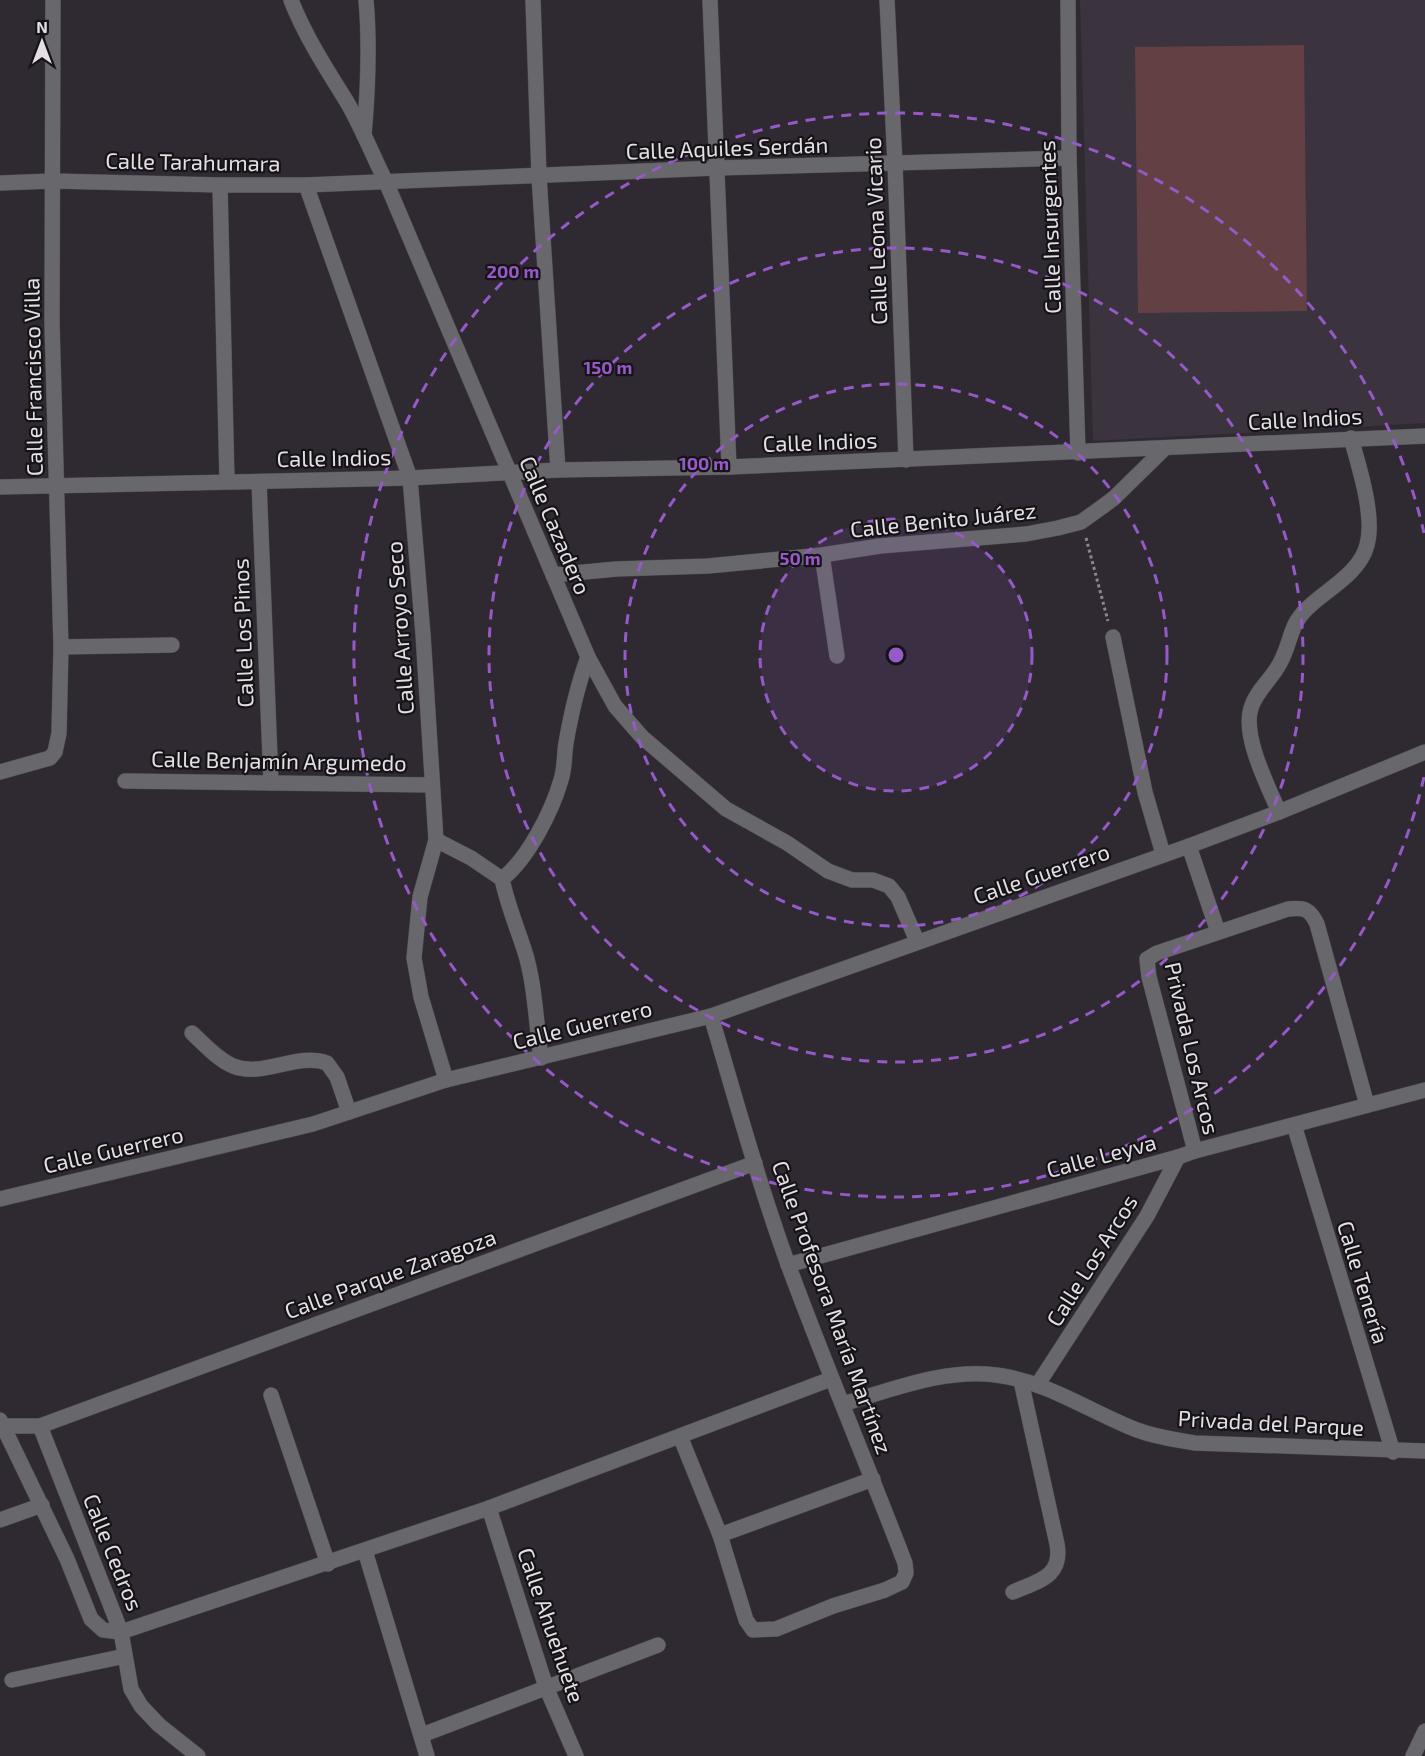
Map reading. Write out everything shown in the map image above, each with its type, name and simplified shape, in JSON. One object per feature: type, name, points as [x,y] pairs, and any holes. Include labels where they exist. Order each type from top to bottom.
[{"type":"street","name":"Calle Francisco Villa","points":[[0,772],[50,758],[55,752],[59,733],[61,647],[52,323],[53,0]]},
{"type":"street","name":"Calle Cazadero","points":[[291,0],[335,86],[364,135],[386,182],[588,657],[615,706],[642,737],[726,809],[787,843],[828,871],[852,880],[873,879],[889,886],[898,897],[917,941]]},
{"type":"street","points":[[364,135],[368,97],[369,32],[366,0]]},
{"type":"street","points":[[533,0],[539,176],[558,471]]},
{"type":"street","points":[[710,0],[729,467]]},
{"type":"street","name":"Calle Leona Vicario","points":[[887,0],[896,164],[906,460]]},
{"type":"street","name":"Calle Insurgentes","points":[[1068,0],[1069,158],[1078,453]]},
{"type":"street","name":"Calle Aquiles Serdán","points":[[386,182],[716,168],[1069,158]]},
{"type":"street","name":"Calle Tarahumara","points":[[0,183],[52,181],[306,185],[386,182]]},
{"type":"street","points":[[220,185],[227,481]]},
{"type":"street","name":"Calle Arroyo Seco","points":[[306,185],[410,478],[436,840],[420,897],[414,958],[421,997],[446,1080]]},
{"type":"street","name":"Calle Indios","points":[[0,487],[410,478],[558,471],[729,467],[1425,436]]},
{"type":"street","points":[[1279,812],[1259,762],[1250,731],[1251,709],[1256,697],[1280,663],[1289,636],[1299,617],[1355,567],[1367,548],[1370,531],[1365,492],[1351,438]]},
{"type":"street","name":"Calle Benito Juárez","points":[[553,575],[616,569],[708,566],[822,555],[880,546],[1026,534],[1081,522],[1114,498],[1165,448]]},
{"type":"street","name":"Calle Los Pinos","points":[[259,482],[271,783]]},
{"type":"street","points":[[822,555],[837,656]]},
{"type":"street","points":[[1113,638],[1145,792],[1163,854]]},
{"type":"street","points":[[61,647],[172,645]]},
{"type":"street","points":[[502,879],[512,871],[530,846],[562,778],[566,743],[588,657]]},
{"type":"street","name":"Calle Guerrero","points":[[0,1199],[313,1124],[446,1080],[711,1016],[1189,846],[1425,752]]},
{"type":"street","name":"Calle Benjamín Argumedo","points":[[125,781],[432,785]]},
{"type":"street","points":[[436,840],[471,858],[502,879],[531,978],[541,1058]]},
{"type":"street","points":[[1189,846],[1218,932]]},
{"type":"street","name":"Privada Los Arcos","points":[[1195,1151],[1146,963],[1148,958],[1157,953],[1288,909],[1304,908],[1314,916],[1366,1105]]},
{"type":"street","name":"Calle Profesora María Martínez","points":[[711,1016],[788,1265],[905,1563],[904,1578],[902,1582],[885,1590],[833,1606],[776,1629],[753,1630],[746,1620],[739,1600],[720,1535]]},
{"type":"street","points":[[192,1033],[220,1058],[239,1067],[254,1068],[314,1060],[327,1063],[336,1077],[349,1112]]},
{"type":"street","name":"Calle Leyva","points":[[788,1265],[1195,1151],[1425,1090]]},
{"type":"street","name":"Calle Tenería","points":[[1294,1125],[1393,1452]]},
{"type":"street","name":"Calle Los Arcos","points":[[1038,1384],[1147,1216],[1178,1157]]},
{"type":"street","name":"Calle Parque Zaragoza","points":[[40,1426],[755,1163]]},
{"type":"street","name":"Privada del Parque","points":[[843,1404],[928,1380],[961,1375],[997,1375],[1038,1384],[1137,1430],[1165,1438],[1195,1443],[1393,1452],[1425,1451]]},
{"type":"street","points":[[198,1756],[159,1725],[141,1706],[131,1689],[122,1632],[489,1508],[831,1379]]},
{"type":"street","points":[[1013,1592],[1045,1578],[1054,1570],[1059,1558],[1021,1381]]},
{"type":"street","points":[[271,1395],[328,1564]]},
{"type":"street","name":"Calle Cedros","points":[[2,1423],[40,1426],[122,1632],[103,1630],[91,1620],[67,1558],[2,1423]]},
{"type":"street","points":[[680,1436],[720,1535],[873,1479]]},
{"type":"street","points":[[0,1520],[42,1505]]},
{"type":"street","name":"Calle Ahuehuete","points":[[489,1508],[546,1687],[576,1756]]},
{"type":"street","points":[[365,1551],[427,1756]]},
{"type":"street","points":[[422,1735],[658,1645]]},
{"type":"street","points":[[12,1680],[125,1656]]},
{"type":"street","points":[[1413,1756],[1425,1731]]},
{"type":"path","points":[[1081,522],[1113,638]]},
{"type":"shaded area","points":[[1080,0],[1425,0],[1425,423],[1093,441]]},
{"type":"shaded area","points":[[1304,45],[1307,311],[1138,313],[1135,47]]}]
